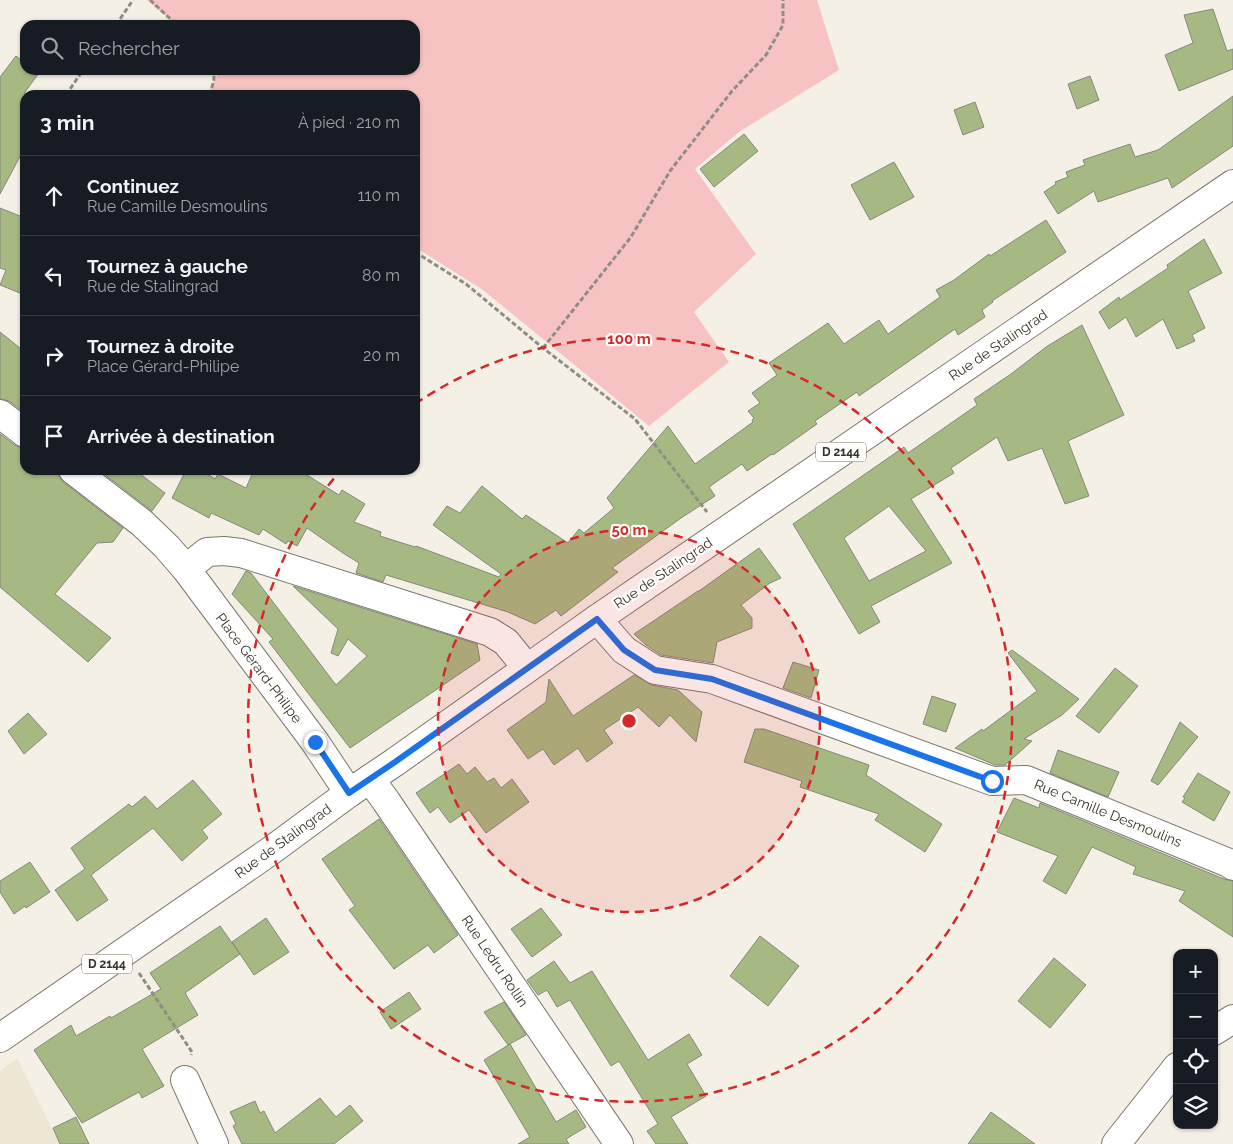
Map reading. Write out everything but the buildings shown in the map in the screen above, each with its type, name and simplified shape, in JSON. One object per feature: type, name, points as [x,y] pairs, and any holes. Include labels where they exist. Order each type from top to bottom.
[{"type":"street","name":"Rue de Stalingrad","points":[[0,1038],[269,852],[597,619],[1233,184]]},
{"type":"street","points":[[0,414],[20,429]]},
{"type":"street","name":"Place Gérard-Philipe","points":[[79,475],[142,524],[167,547],[186,569],[315,742],[360,786]]},
{"type":"street","points":[[186,569],[207,552],[241,553],[490,632],[506,642],[527,668]]},
{"type":"street","name":"Rue Camille Desmoulins","points":[[597,619],[624,650],[655,670],[712,679],[992,781],[1026,780],[1233,866]]},
{"type":"street","name":"Rue Ledru Rollin","points":[[360,786],[386,801],[619,1144]]},
{"type":"street","points":[[1218,1028],[1233,1019]]},
{"type":"street","points":[[1116,1144],[1173,1072]]},
{"type":"street","points":[[185,1080],[214,1144]]},
{"type":"path","points":[[119,20],[133,0]]},
{"type":"path","points":[[150,0],[172,20]]},
{"type":"path","points":[[543,348],[631,237],[670,171],[732,91],[766,55],[783,25],[784,0]]},
{"type":"path","points":[[69,90],[80,75]]},
{"type":"path","points":[[211,90],[214,75]]},
{"type":"path","points":[[420,255],[466,284],[543,348],[635,419],[723,532]]},
{"type":"path","points":[[125,951],[192,1052],[185,1080]]},
{"type":"shaded area","points":[[147,0],[817,0],[839,70],[739,132],[695,169],[756,254],[694,312],[729,362],[649,426],[483,290],[420,250],[420,90],[210,90],[217,75],[420,75],[420,20],[170,20]]},
{"type":"shaded area","points":[[17,1058],[60,1144],[0,1144],[0,1071]]},
{"type":"route","points":[[315,742],[349,793],[597,619],[624,650],[655,670],[712,679],[992,781]]}]
